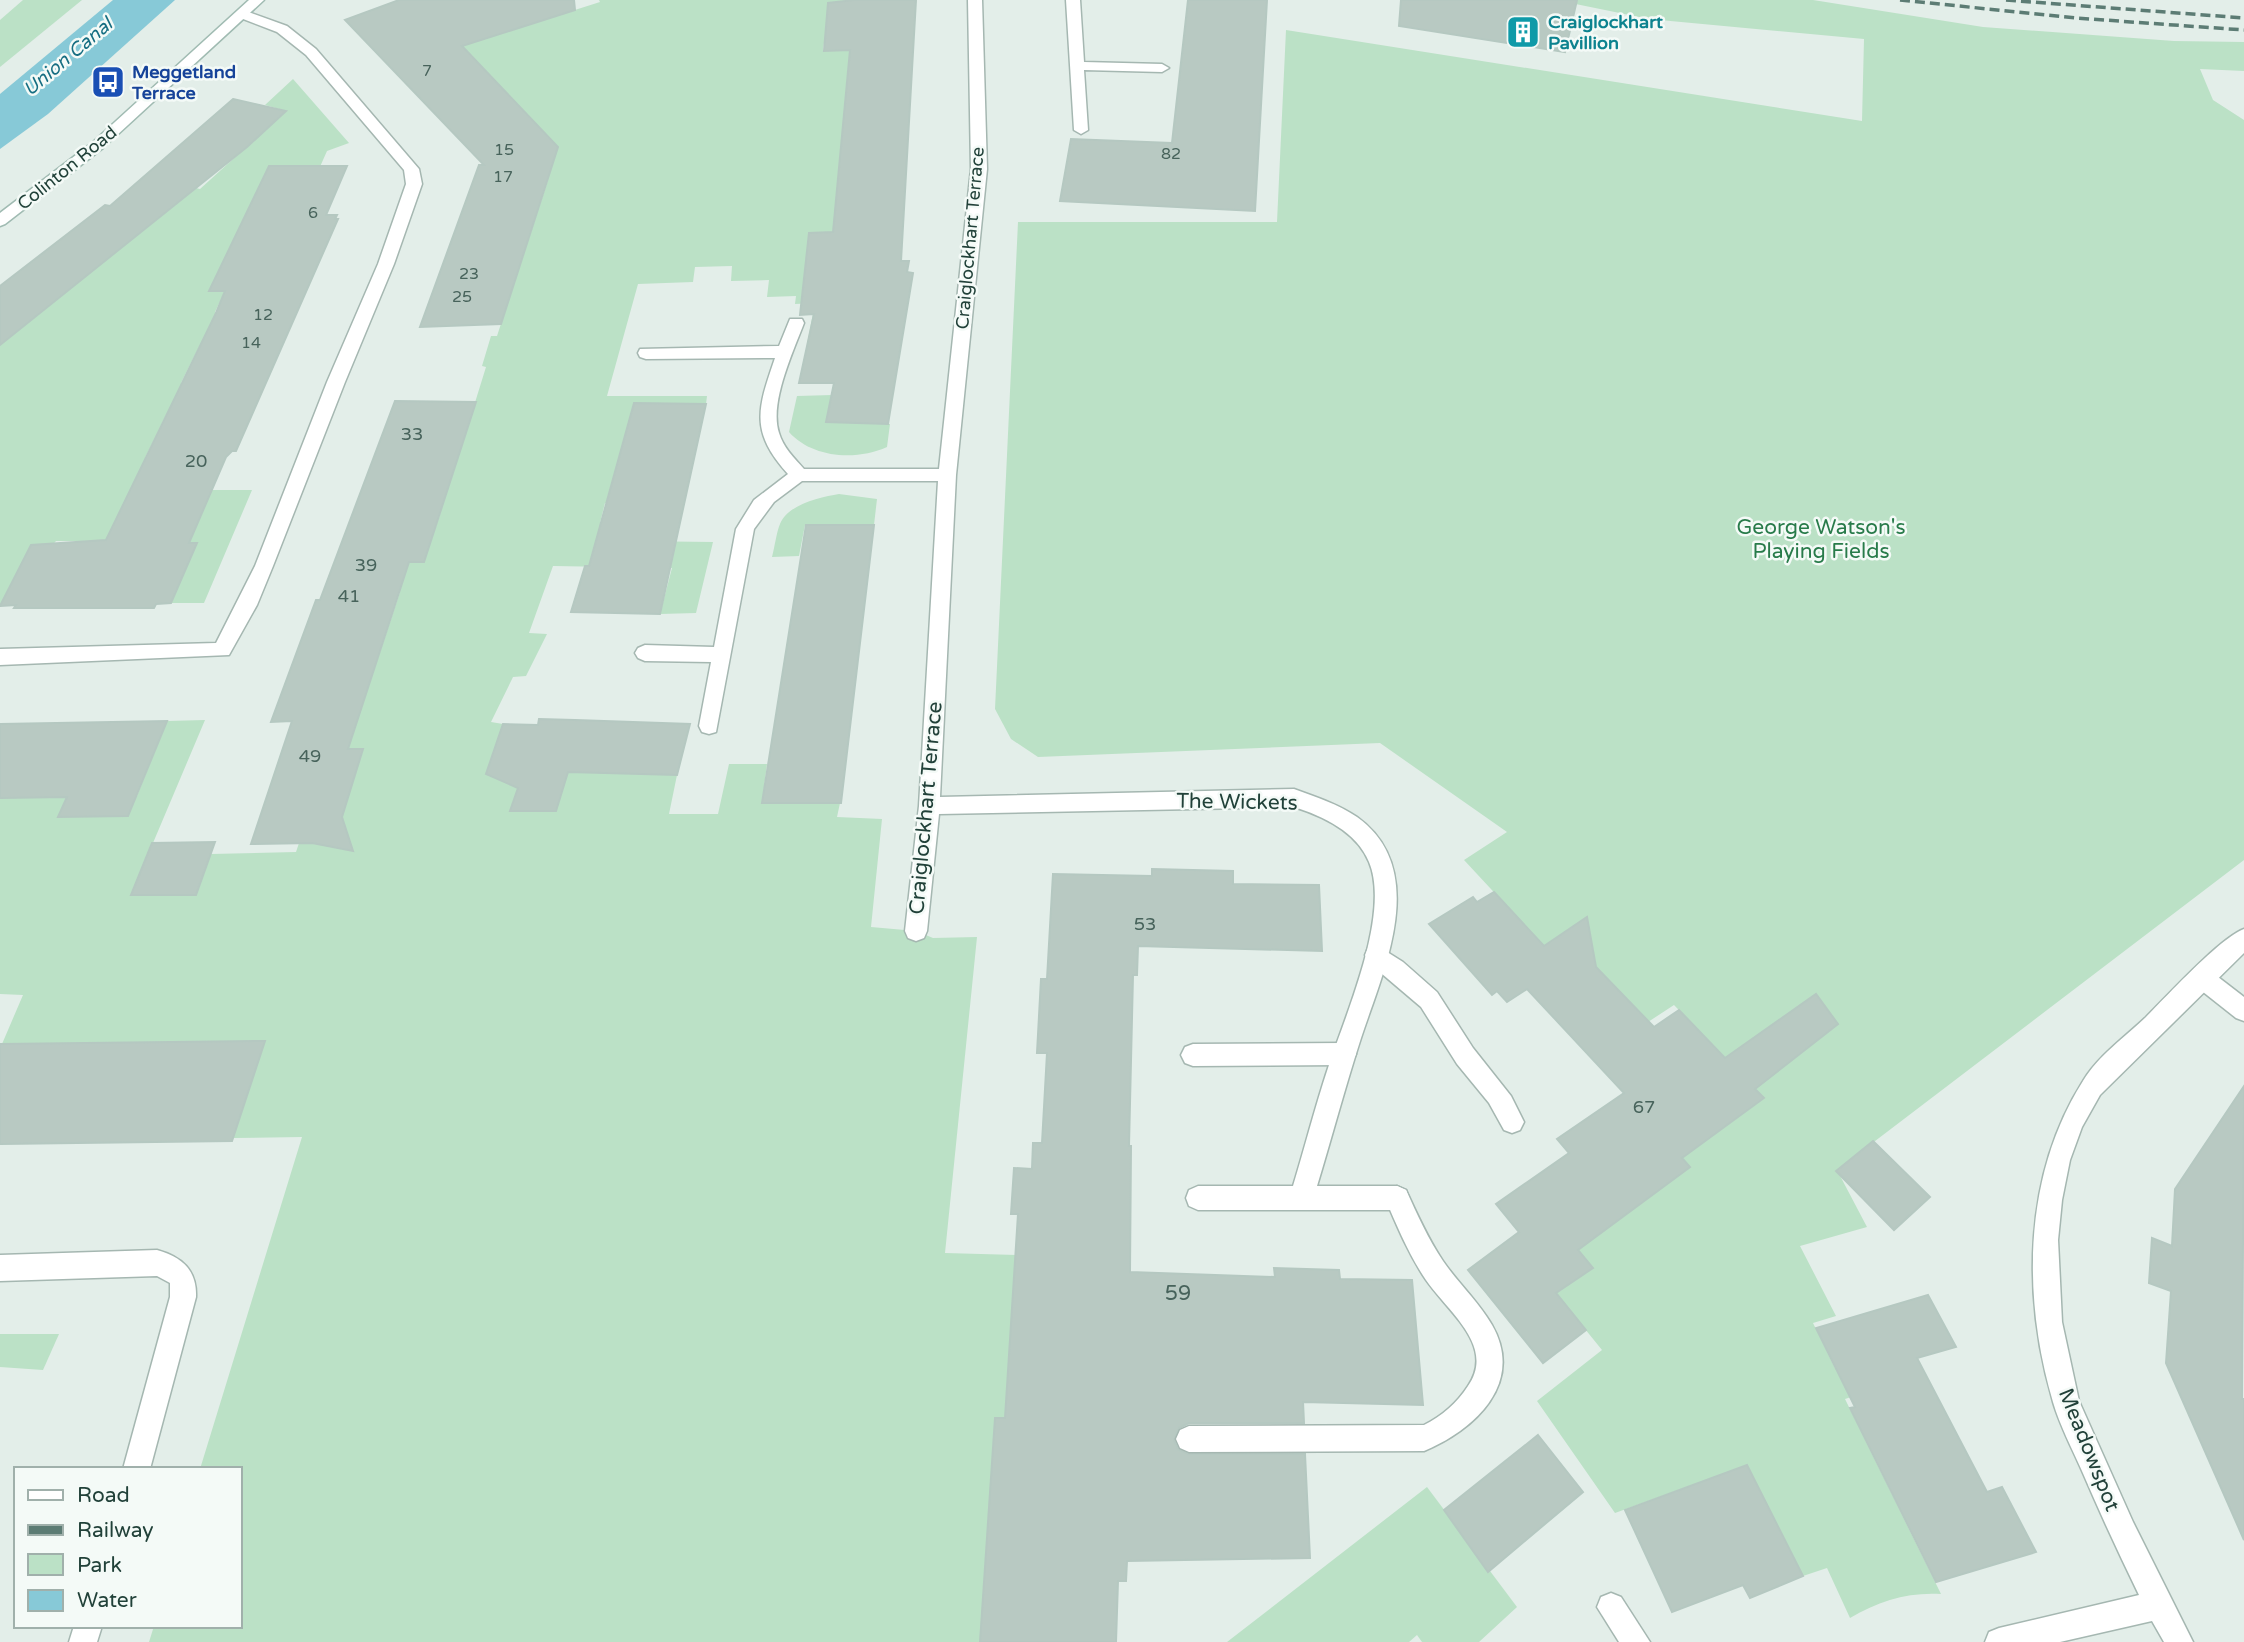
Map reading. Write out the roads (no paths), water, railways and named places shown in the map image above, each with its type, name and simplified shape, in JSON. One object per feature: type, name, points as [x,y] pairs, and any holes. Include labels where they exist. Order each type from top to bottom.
[{"type":"street","name":"Colinton Road","points":[[0,221],[98,145],[257,0]]},
{"type":"street","name":"Craiglockhart Terrace","points":[[916,931],[929,806],[947,475],[979,169],[975,0]]},
{"type":"street","points":[[1073,0],[1081,130]]},
{"type":"street","points":[[0,657],[222,650],[242,617],[260,576],[336,382],[386,264],[414,184],[411,169],[310,52],[282,29],[243,13]]},
{"type":"street","points":[[1077,66],[1162,68]]},
{"type":"street","points":[[796,323],[766,411],[765,424],[778,452],[799,475]]},
{"type":"street","points":[[646,354],[785,352]]},
{"type":"street","points":[[709,726],[745,529],[751,516],[773,493],[799,475],[947,475]]},
{"type":"street","points":[[645,653],[722,655]]},
{"type":"street","name":"The Wickets","points":[[929,806],[1294,798],[1328,808],[1358,830],[1380,861],[1388,897],[1376,955],[1301,1199]]},
{"type":"street","name":"Meadowspot","points":[[2179,1642],[2119,1524],[2067,1404],[2051,1336],[2046,1271],[2049,1205],[2056,1167],[2072,1121],[2093,1086],[2201,976],[2244,939]]},
{"type":"street","points":[[1376,955],[1414,983],[1435,1007],[1465,1056],[1507,1110],[1512,1122]]},
{"type":"street","points":[[2201,976],[2244,1010]]},
{"type":"street","points":[[1193,1055],[1344,1054]]},
{"type":"street","points":[[1189,1439],[1423,1438],[1443,1431],[1456,1421],[1488,1381],[1493,1365],[1486,1338],[1438,1276],[1397,1198],[1198,1198]]},
{"type":"street","points":[[0,1268],[157,1263],[171,1265],[179,1272],[184,1283],[173,1339],[137,1467]]},
{"type":"street","points":[[1999,1642],[2159,1605]]},
{"type":"street","points":[[1611,1607],[1636,1642]]},
{"type":"water","name":"Union Canal","points":[[113,0],[175,0],[48,114],[0,149],[0,94]]},
{"type":"railway","points":[[1900,0],[2076,18],[2244,30]]},
{"type":"railway","points":[[2006,0],[2244,18]]},
{"type":"place","name":"Craiglockhart Pavillion","points":[[1523,32]]},
{"type":"place","name":"Meggetland Terrace","points":[[108,82]]},
{"type":"park label","name":"George Watson's Playing Fields","points":[[1821,539]]}]
